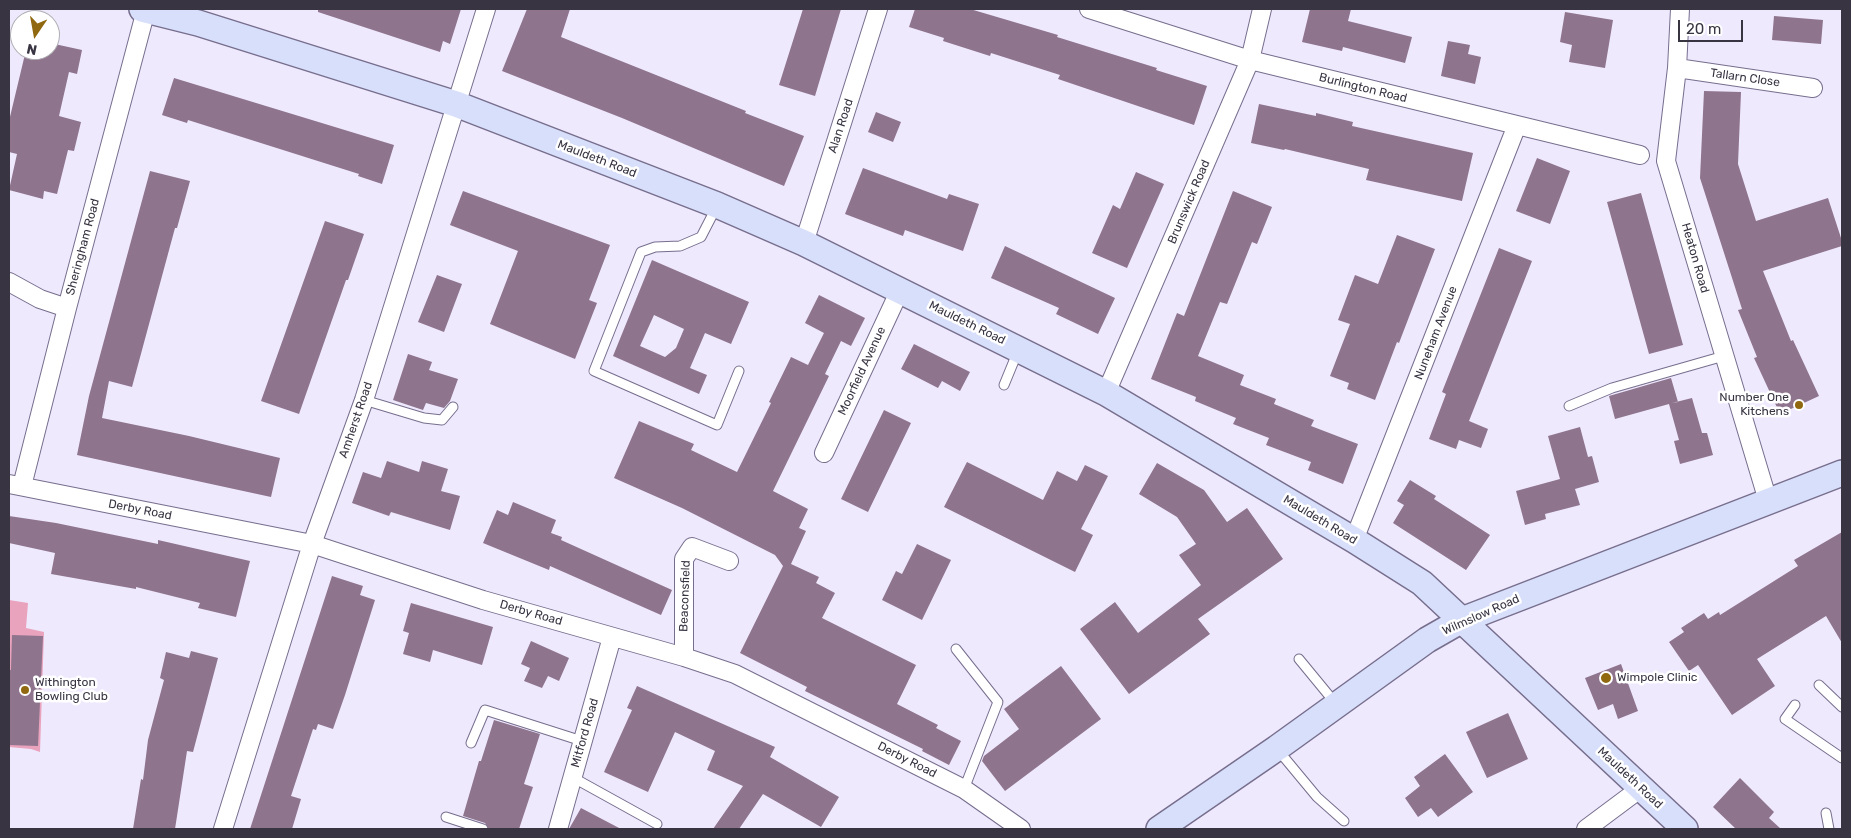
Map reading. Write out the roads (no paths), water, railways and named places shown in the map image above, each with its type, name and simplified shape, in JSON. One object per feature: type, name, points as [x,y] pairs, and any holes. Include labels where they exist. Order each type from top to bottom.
[{"type":"street","name":"Mauldeth Road","points":[[144,9],[200,16],[456,104],[717,205],[804,243],[1106,393],[1354,540],[1422,583],[1684,829]]},
{"type":"street","name":"Sheringham Road","points":[[15,485],[67,308],[144,9]]},
{"type":"street","name":"Amherst Road","points":[[223,829],[312,544],[364,400],[486,9]]},
{"type":"street","name":"Alan Road","points":[[804,243],[878,9]]},
{"type":"street","name":"Burlington Road","points":[[1089,9],[1250,60],[1640,155]]},
{"type":"street","name":"Brunswick Road","points":[[1106,393],[1250,60],[1262,9]]},
{"type":"street","name":"Heaton Road","points":[[1680,9],[1677,68],[1666,161],[1768,501]]},
{"type":"street","name":"Tallarn Close","points":[[1677,68],[1813,88]]},
{"type":"street","name":"Nuneham Avenue","points":[[1354,540],[1517,125]]},
{"type":"street","points":[[9,282],[40,299],[67,308]]},
{"type":"street","name":"Moorfield Avenue","points":[[824,453],[900,290]]},
{"type":"street","name":"Wilmslow Road","points":[[1159,829],[1277,748],[1427,640],[1462,620],[1842,473]]},
{"type":"street","name":"Derby Road","points":[[15,485],[312,544],[483,600],[684,657],[735,674],[964,789],[1021,829]]},
{"type":"street","name":"Beaconsfield","points":[[684,657],[684,558],[692,547],[729,560]]},
{"type":"street","name":"Mitford Road","points":[[558,829],[612,637]]},
{"type":"street","points":[[1586,829],[1641,788]]},
{"type":"lane","points":[[717,205],[701,237],[680,246],[655,247],[641,252],[594,371],[717,425],[739,371]]},
{"type":"lane","points":[[1004,385],[1019,349]]},
{"type":"lane","points":[[1569,406],[1612,388],[1724,356]]},
{"type":"lane","points":[[364,400],[424,418],[442,420],[453,407]]},
{"type":"lane","points":[[956,649],[998,702],[964,789]]},
{"type":"lane","points":[[1299,658],[1336,705]]},
{"type":"lane","points":[[1819,685],[1842,707]]},
{"type":"lane","points":[[1795,705],[1785,719],[1842,758]]},
{"type":"lane","points":[[471,743],[486,710],[582,741]]},
{"type":"lane","points":[[1277,748],[1317,797],[1344,821]]},
{"type":"lane","points":[[572,777],[657,824]]},
{"type":"lane","points":[[1826,813],[1829,829]]},
{"type":"lane","points":[[446,818],[483,829]]},
{"type":"place","name":"Number One Kitchens","points":[[1799,405]]},
{"type":"place","name":"Wimpole Clinic","points":[[1606,678]]},
{"type":"place","name":"Withington Bowling Club","points":[[25,690]]}]
